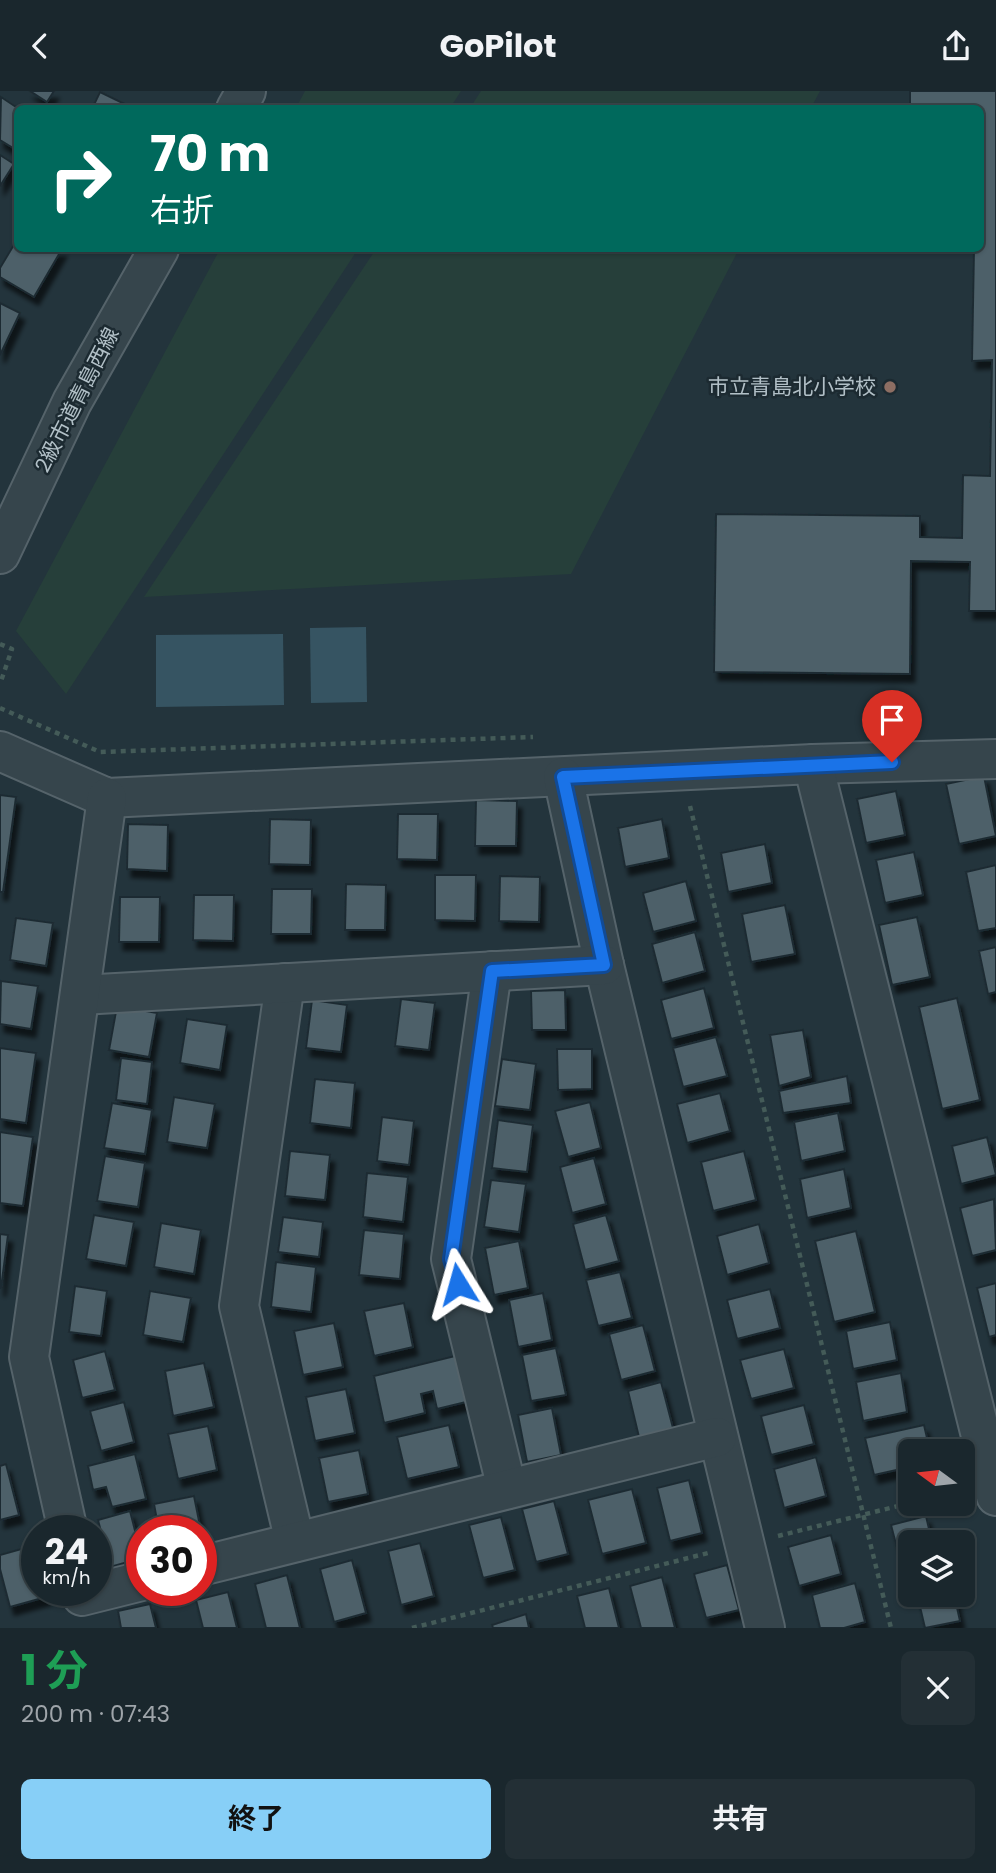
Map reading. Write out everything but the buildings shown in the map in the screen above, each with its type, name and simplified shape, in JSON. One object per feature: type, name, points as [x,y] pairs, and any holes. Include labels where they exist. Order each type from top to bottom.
[{"type":"street","name":"2級市道青島西線","points":[[0,554],[72,402],[157,252]]},
{"type":"street","points":[[0,751],[107,798],[813,764],[996,759]]},
{"type":"street","points":[[813,764],[981,1376],[996,1496]]},
{"type":"street","points":[[563,777],[604,965],[765,1628]]},
{"type":"street","points":[[64,1515],[29,1357],[82,995],[107,798]]},
{"type":"street","points":[[82,995],[604,965]]},
{"type":"street","points":[[492,971],[451,1259],[508,1489]]},
{"type":"street","points":[[285,983],[239,1306],[295,1542]]},
{"type":"street","points":[[217,1562],[717,1437]]},
{"type":"path","points":[[0,644],[12,649],[0,684]]},
{"type":"path","points":[[0,708],[100,752],[533,737]]},
{"type":"path","points":[[681,771],[891,1628]]},
{"type":"path","points":[[412,1628],[898,1506]]},
{"type":"green space","points":[[305,91],[461,91],[452,105],[298,105]]},
{"type":"green space","points":[[481,91],[820,91],[813,105],[472,105]]},
{"type":"green space","points":[[218,252],[356,252],[66,694],[16,631]]},
{"type":"green space","points":[[374,252],[737,252],[571,574],[144,597]]},
{"type":"water","points":[[366,627],[367,702],[311,703],[310,628]]},
{"type":"water","points":[[283,634],[284,705],[156,707],[156,635]]},
{"type":"place","name":"市立青島北小学校","points":[[890,387]]},
{"type":"route","points":[[458,1284],[451,1259],[492,971],[604,965],[563,777],[892,762]]}]
